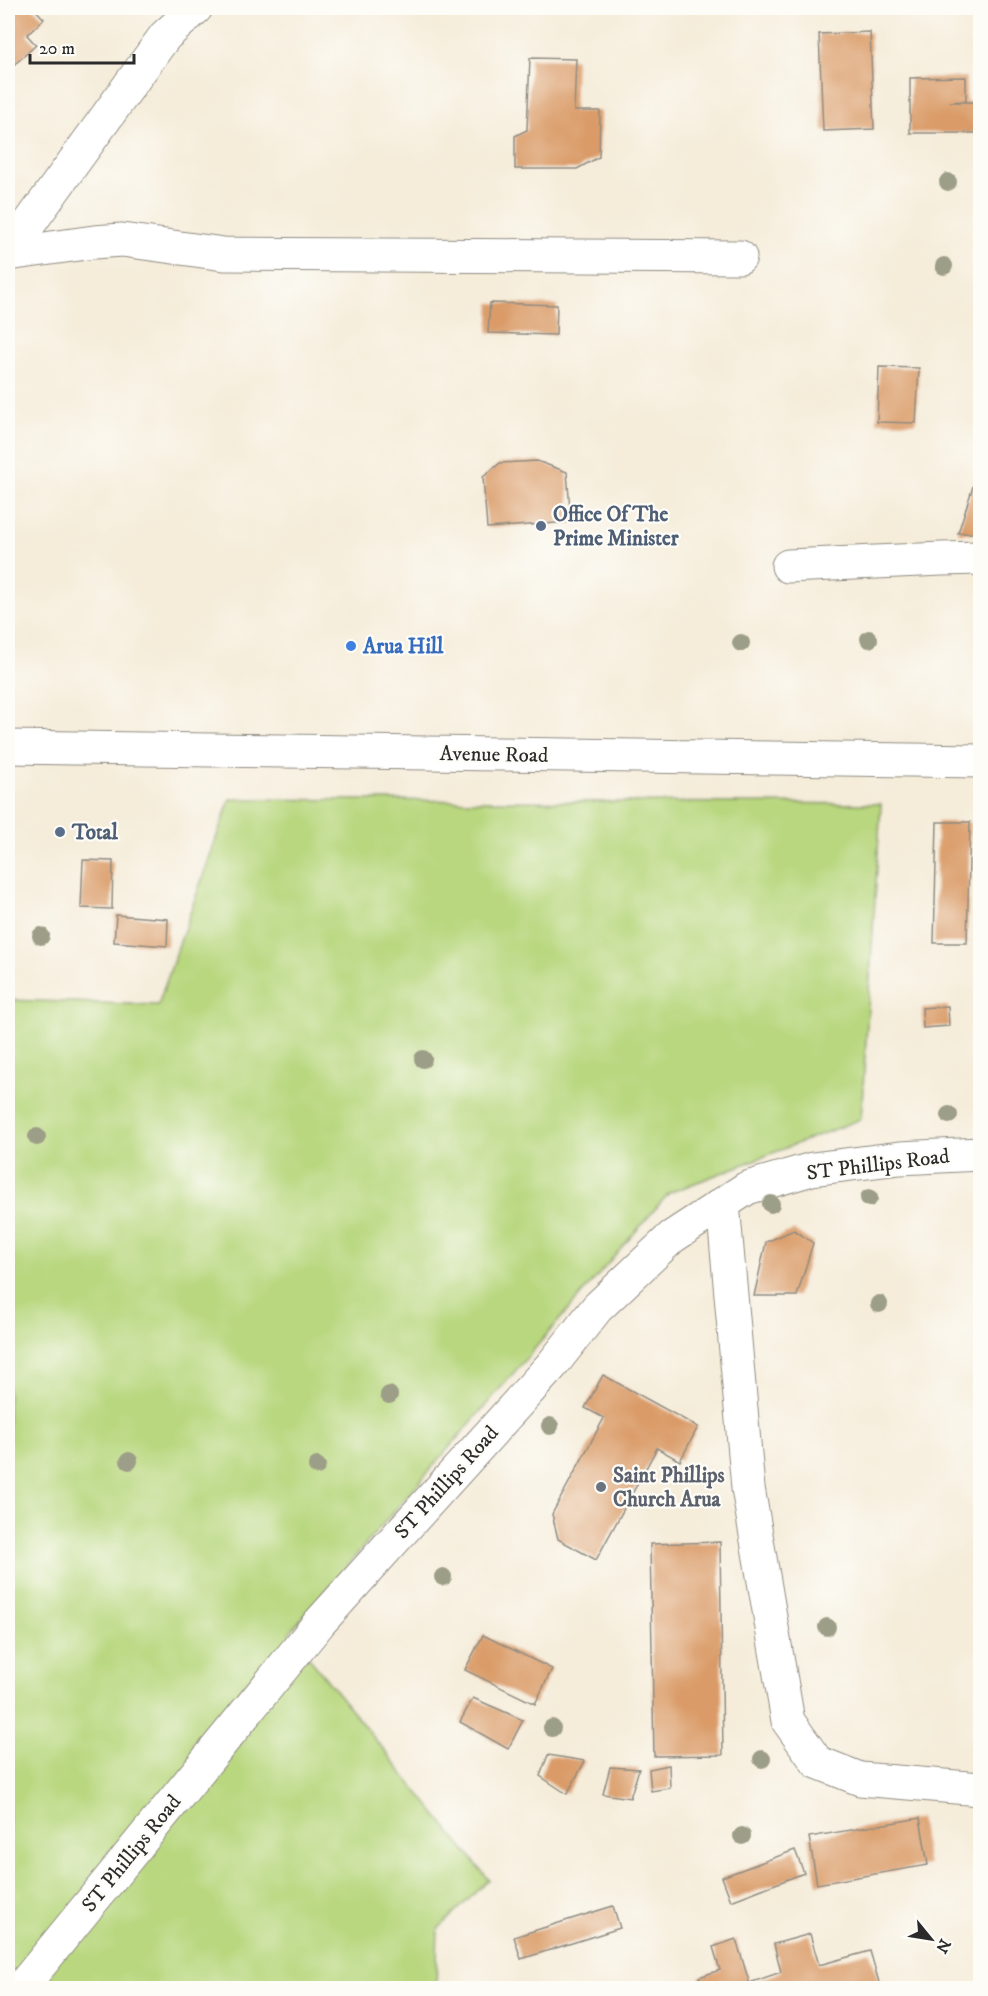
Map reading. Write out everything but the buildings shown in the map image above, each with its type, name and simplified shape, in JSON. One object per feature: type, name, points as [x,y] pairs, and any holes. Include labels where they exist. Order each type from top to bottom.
[{"type":"main road","points":[[8,254],[165,36],[196,8]]},
{"type":"main road","points":[[8,254],[122,240],[224,254],[740,258]]},
{"type":"main road","points":[[788,566],[981,558]]},
{"type":"main road","name":"Avenue Road","points":[[8,747],[981,761]]},
{"type":"main road","name":"ST Phillips Road","points":[[21,1989],[320,1622],[552,1365],[597,1308],[672,1237],[747,1188],[812,1169],[900,1158],[981,1154]]},
{"type":"main road","points":[[723,1204],[748,1488],[788,1720],[817,1762],[860,1779],[981,1789]]},
{"type":"green space","points":[[230,799],[881,804],[861,1119],[669,1193],[289,1633],[489,1880],[438,1929],[436,1988],[8,1988],[8,1000],[158,1005]]},
{"type":"place","name":"Office Of The Prime Minister","points":[[541,526]]},
{"type":"place","name":"Arua Hill","points":[[351,646]]},
{"type":"place","name":"Total","points":[[60,832]]},
{"type":"place","name":"Saint Phillips Church Arua","points":[[601,1487]]}]
